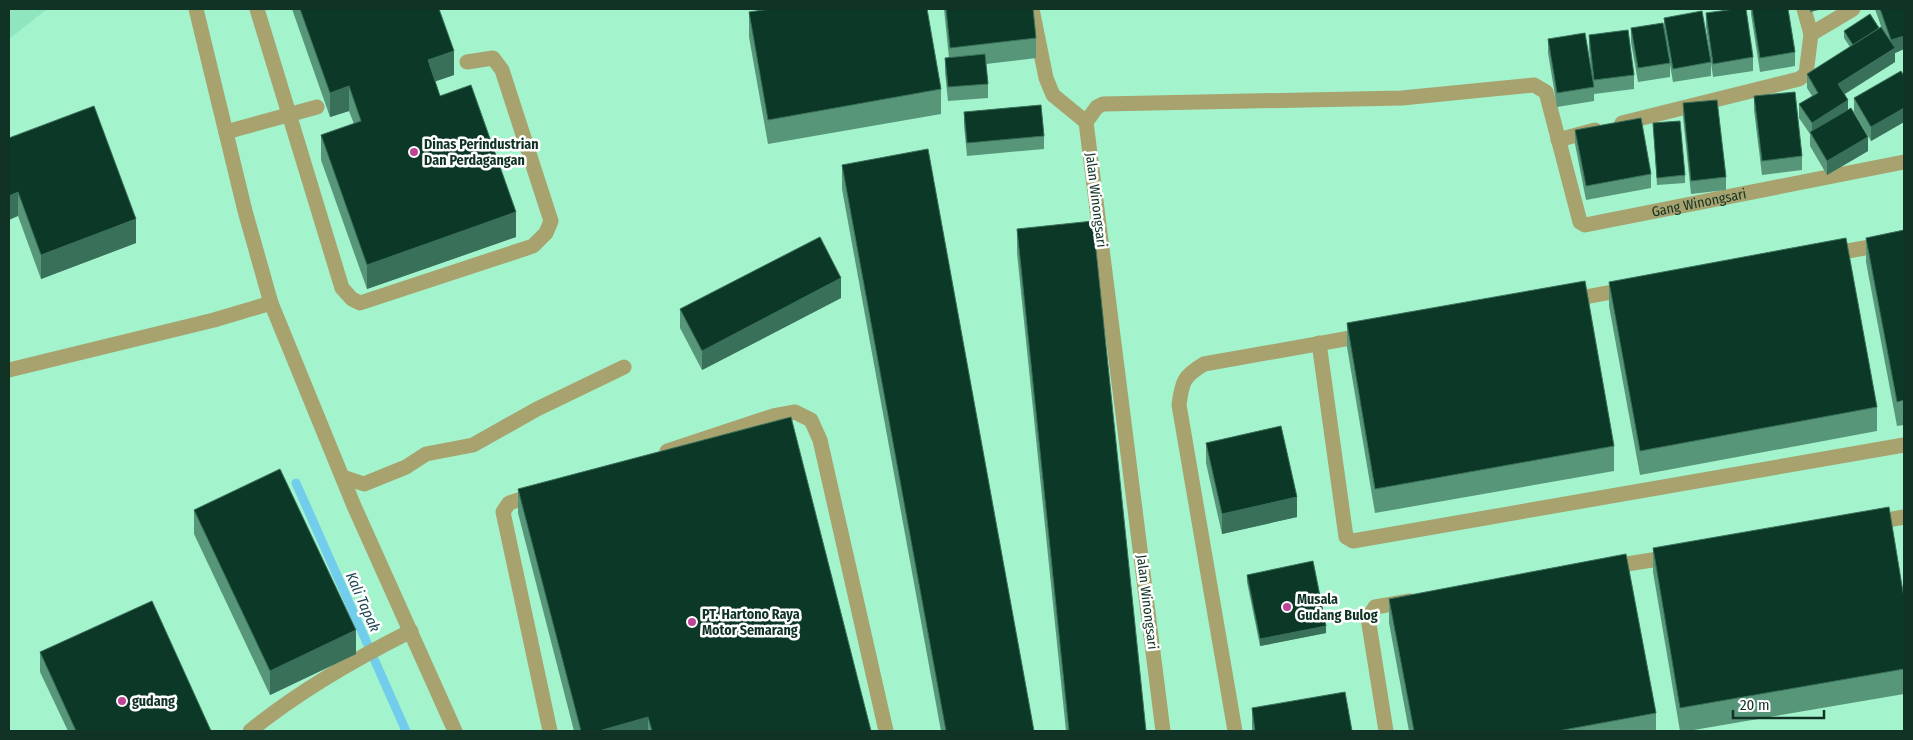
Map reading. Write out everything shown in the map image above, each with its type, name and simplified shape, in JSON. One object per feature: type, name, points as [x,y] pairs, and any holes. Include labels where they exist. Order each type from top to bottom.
[{"type":"street","points":[[196,9],[245,211],[271,303],[343,477],[455,731]]},
{"type":"street","points":[[257,9],[291,114],[342,288],[352,299],[360,303],[533,246],[546,232],[551,221],[502,70],[493,58],[467,62]]},
{"type":"street","points":[[1032,9],[1046,78],[1053,95],[1086,122]]},
{"type":"street","points":[[1558,140],[1799,79],[1806,74],[1811,34],[1804,9]]},
{"type":"street","points":[[1811,34],[1853,9]]},
{"type":"street","name":"Gang Winongsari","points":[[1086,122],[1097,107],[1103,104],[1402,98],[1534,85],[1546,92],[1580,222],[1585,225],[1904,162]]},
{"type":"street","points":[[226,132],[317,107]]},
{"type":"street","name":"Jalan Winongsari","points":[[1086,122],[1163,731]]},
{"type":"street","points":[[1816,256],[1904,241]]},
{"type":"street","points":[[1553,302],[1641,287]]},
{"type":"street","points":[[9,370],[214,320],[271,303]]},
{"type":"street","points":[[1235,731],[1179,405],[1182,384],[1191,372],[1204,364],[1378,333]]},
{"type":"street","points":[[1319,343],[1346,537],[1353,540],[1904,445]]},
{"type":"street","points":[[343,477],[364,484],[406,467],[426,454],[473,445],[537,409],[624,367]]},
{"type":"street","points":[[651,457],[773,416],[795,412],[811,420],[820,440],[886,731]]},
{"type":"street","points":[[547,491],[509,504],[503,512],[550,731]]},
{"type":"street","points":[[1855,526],[1904,517]]},
{"type":"street","points":[[1591,570],[1689,554]]},
{"type":"street","points":[[1386,731],[1368,618],[1375,607],[1424,598]]},
{"type":"street","points":[[250,731],[267,717],[346,666],[372,650],[411,631]]},
{"type":"shaded area","points":[[9,9],[47,9],[9,39]]},
{"type":"building","name":"Dinas Perindustrian Dan Perdagangan","points":[[300,9],[439,9],[454,51],[428,60],[440,96],[471,85],[516,212],[367,265],[321,135],[361,121],[349,86],[330,93]]},
{"type":"building","points":[[770,9],[927,9],[941,89],[768,120],[749,12]]},
{"type":"building","points":[[946,9],[1033,9],[1036,38],[950,48]]},
{"type":"building","points":[[1746,9],[1753,57],[1713,64],[1706,13]]},
{"type":"building","points":[[1752,9],[1788,9],[1795,52],[1760,58]]},
{"type":"building","points":[[1880,9],[1904,9],[1904,36],[1891,40]]},
{"type":"building","points":[[1702,11],[1711,62],[1673,69],[1664,18]]},
{"type":"building","points":[[1870,14],[1879,28],[1853,45],[1844,31]]},
{"type":"building","points":[[1663,23],[1670,63],[1638,68],[1631,28]]},
{"type":"building","points":[[1881,27],[1895,48],[1838,84],[1848,100],[1812,123],[1799,104],[1818,93],[1807,74]]},
{"type":"building","points":[[1628,30],[1634,75],[1594,80],[1589,35]]},
{"type":"building","points":[[1585,33],[1594,87],[1557,93],[1548,39]]},
{"type":"building","points":[[985,54],[988,84],[948,87],[945,58]]},
{"type":"building","points":[[1901,71],[1904,76],[1904,108],[1871,127],[1854,98]]},
{"type":"building","points":[[1795,92],[1802,156],[1762,161],[1754,96]]},
{"type":"building","points":[[1717,100],[1726,177],[1691,181],[1683,103]]},
{"type":"building","points":[[1041,105],[1044,136],[967,143],[964,112]]},
{"type":"building","points":[[94,106],[136,219],[41,255],[18,192],[9,196],[9,138]]},
{"type":"building","points":[[1851,108],[1868,137],[1827,161],[1810,132]]},
{"type":"building","points":[[1641,118],[1651,174],[1586,186],[1575,130]]},
{"type":"building","points":[[1680,121],[1685,175],[1657,178],[1653,123]]},
{"type":"building","points":[[928,149],[1034,731],[946,731],[842,165]]},
{"type":"building","points":[[1093,221],[1146,731],[1069,731],[1017,229]]},
{"type":"building","points":[[1904,230],[1904,400],[1897,402],[1866,238]]},
{"type":"building","points":[[820,237],[841,278],[702,351],[680,309]]},
{"type":"building","points":[[1846,238],[1877,407],[1640,451],[1609,282]]},
{"type":"building","points":[[1585,281],[1614,446],[1375,489],[1347,323]]},
{"type":"building","name":"PT. Hartono Raya Motor Semarang","points":[[791,417],[871,731],[652,731],[648,717],[599,731],[581,731],[518,489]]},
{"type":"building","points":[[1281,426],[1297,497],[1222,514],[1206,443]]},
{"type":"building","points":[[280,469],[356,630],[270,671],[194,510]]},
{"type":"building","points":[[1889,507],[1904,598],[1904,669],[1680,708],[1653,548]]},
{"type":"building","points":[[1626,554],[1656,713],[1558,731],[1414,731],[1389,599]]},
{"type":"building","name":"Musala Gudang Bulog","points":[[1313,561],[1326,626],[1260,639],[1247,575]]},
{"type":"building","name":"gudang","points":[[152,601],[211,731],[76,731],[40,652]]},
{"type":"building","points":[[1345,692],[1352,731],[1255,731],[1252,708]]},
{"type":"waterway","name":"Kali Tapak","points":[[296,483],[406,731]]},
{"type":"place","name":"Dinas Perindustrian Dan Perdagangan","points":[[414,152]]},
{"type":"place","name":"Musala Gudang Bulog","points":[[1287,607]]},
{"type":"place","name":"PT. Hartono Raya Motor Semarang","points":[[692,622]]},
{"type":"place","name":"gudang","points":[[122,701]]}]
